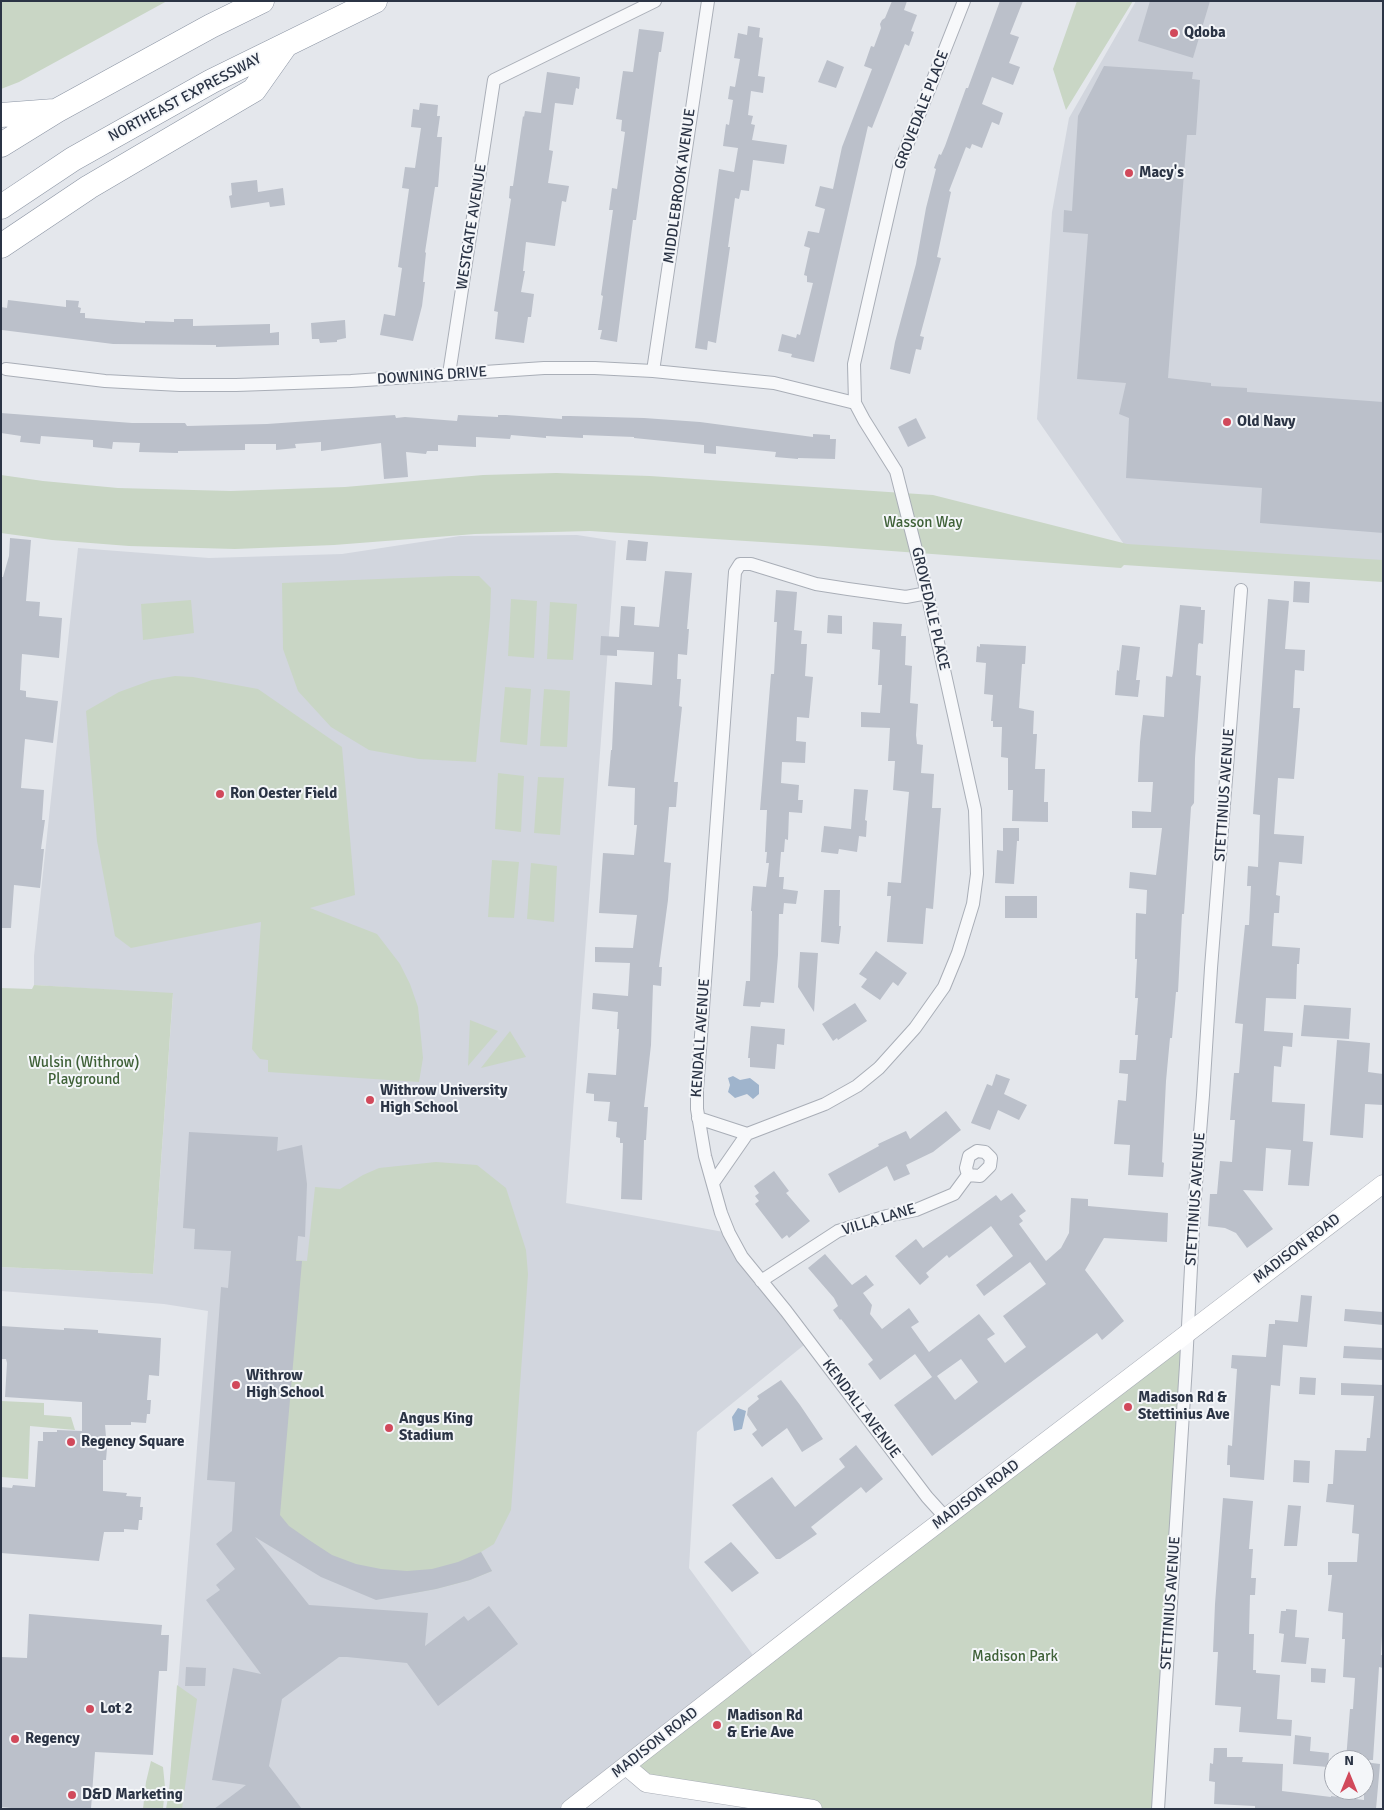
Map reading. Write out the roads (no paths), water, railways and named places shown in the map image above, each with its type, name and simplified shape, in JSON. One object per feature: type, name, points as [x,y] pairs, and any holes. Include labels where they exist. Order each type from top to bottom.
[{"type":"highway","points":[[1,145],[56,111],[262,1]]},
{"type":"highway","name":"NORTHEAST EXPRESSWAY","points":[[1,207],[82,154],[212,81],[375,1]]},
{"type":"highway","points":[[1,246],[89,187],[254,90],[286,44]]},
{"type":"highway","points":[[1,115],[56,111]]},
{"type":"main road","name":"MADISON ROAD","points":[[570,1809],[736,1679],[1383,1184]]},
{"type":"main road","points":[[626,1766],[646,1783],[814,1809]]},
{"type":"street","name":"WESTGATE AVENUE","points":[[449,374],[494,80],[655,1]]},
{"type":"street","name":"MIDDLEBROOK AVENUE","points":[[653,371],[708,1]]},
{"type":"street","name":"GROVEDALE PLACE","points":[[747,1134],[825,1104],[856,1086],[880,1068],[915,1028],[939,994],[958,953],[970,916],[977,874],[975,810],[927,593],[896,471],[855,402],[854,364],[900,163],[964,1]]},
{"type":"street","name":"DOWNING DRIVE","points":[[6,369],[104,381],[180,385],[285,384],[544,368],[595,368],[653,371],[774,383],[855,402]]},
{"type":"street","name":"KENDALL AVENUE","points":[[927,593],[906,597],[816,584],[752,564],[740,564],[735,572],[697,1080],[698,1118],[705,1156],[729,1232],[742,1257],[840,1380],[927,1497],[946,1518]]},
{"type":"street","name":"STETTINIUS AVENUE","points":[[1158,1809],[1210,984],[1242,590]]},
{"type":"street","points":[[698,1118],[747,1134],[713,1183]]},
{"type":"street","name":"VILLA LANE","points":[[761,1281],[838,1231],[887,1216],[916,1210],[954,1194],[968,1175]]},
{"type":"water","points":[[733,1076],[740,1080],[750,1078],[759,1085],[759,1094],[753,1099],[747,1094],[735,1098],[728,1092],[730,1085],[728,1078]]},
{"type":"water","points":[[738,1408],[746,1411],[742,1429],[734,1431],[732,1417]]},
{"type":"place","name":"Qdoba","points":[[1174,33]]},
{"type":"place","name":"Macy's","points":[[1129,173]]},
{"type":"place","name":"Old Navy","points":[[1227,422]]},
{"type":"place","name":"Ron Oester Field","points":[[220,794]]},
{"type":"place","name":"Withrow University High School","points":[[370,1100]]},
{"type":"place","name":"Withrow High School","points":[[236,1385]]},
{"type":"place","name":"Madison Rd & Stettinius Ave","points":[[1128,1407]]},
{"type":"place","name":"Angus King Stadium","points":[[389,1428]]},
{"type":"place","name":"Regency Square","points":[[71,1442]]},
{"type":"place","name":"Lot 2","points":[[90,1709]]},
{"type":"place","name":"Madison Rd & Erie Ave","points":[[717,1725]]},
{"type":"place","name":"Regency","points":[[15,1739]]},
{"type":"place","name":"D&D Marketing","points":[[72,1795]]},
{"type":"park label","name":"Wasson Way","points":[[923,523]]},
{"type":"park label","name":"Wulsin (Withrow) Playground","points":[[84,1072]]},
{"type":"park label","name":"Madison Park","points":[[1015,1657]]}]
